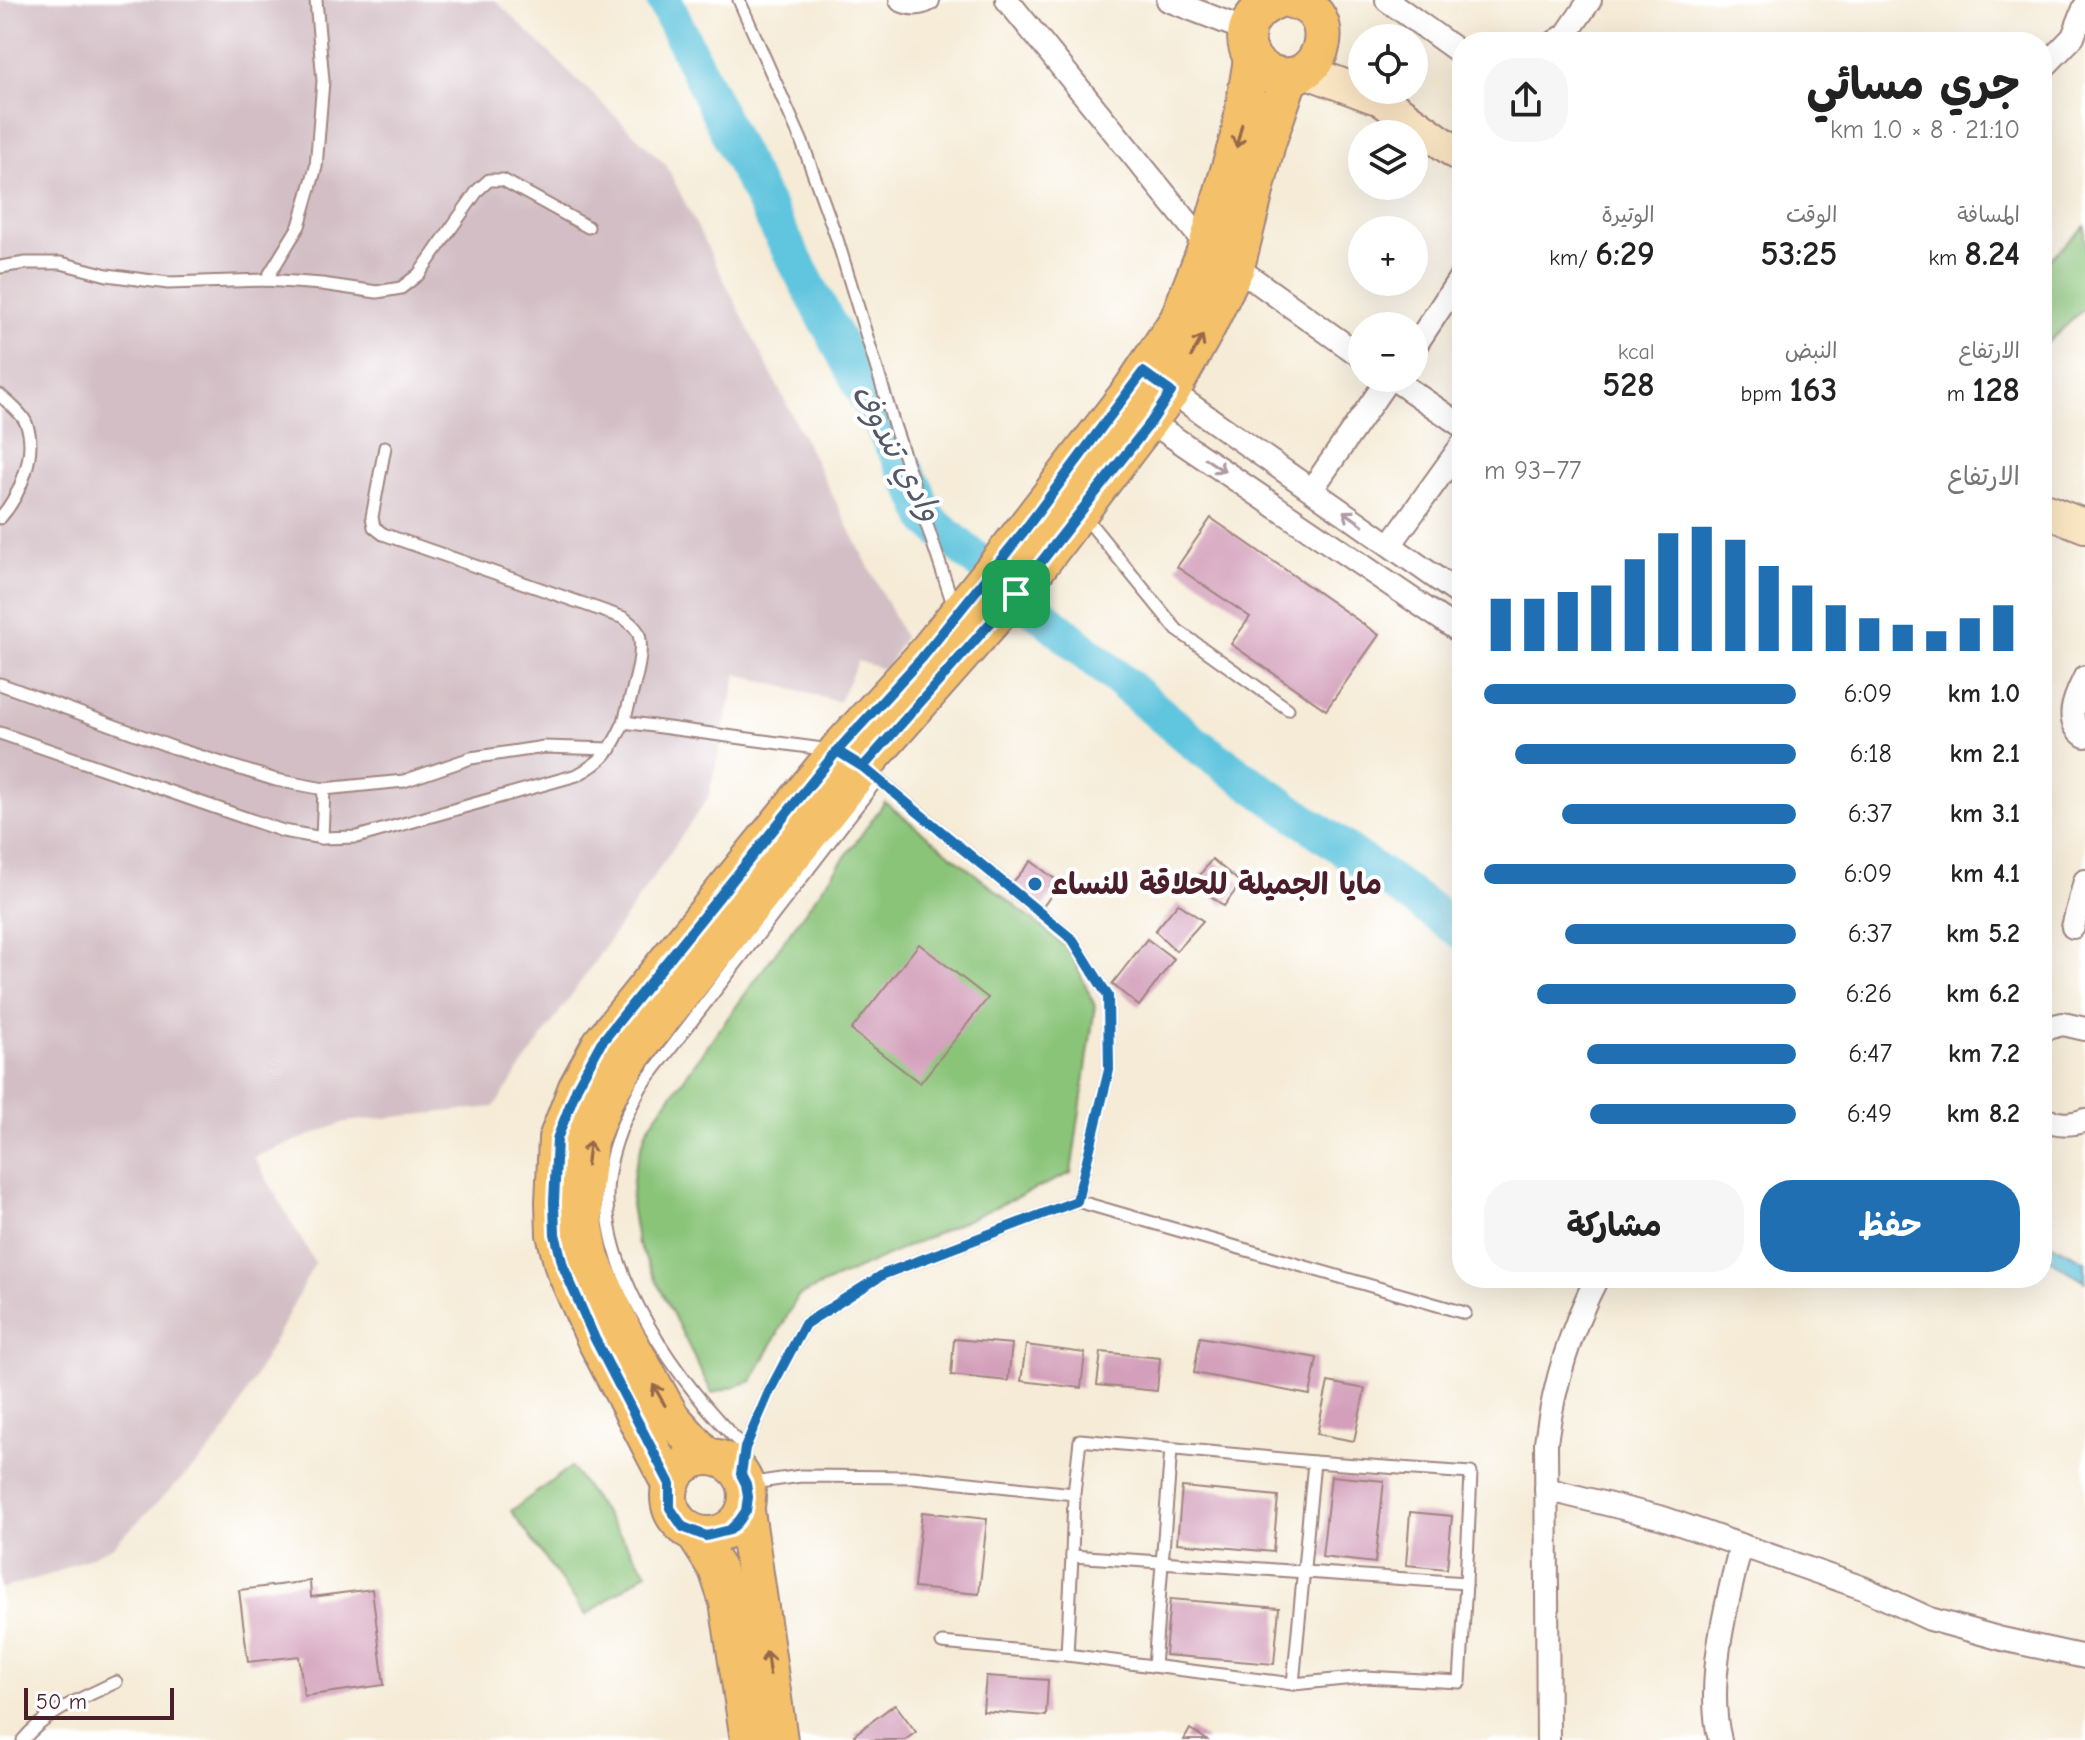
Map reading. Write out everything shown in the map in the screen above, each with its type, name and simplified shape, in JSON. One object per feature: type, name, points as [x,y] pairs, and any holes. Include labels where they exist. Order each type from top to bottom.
[{"type":"main road","points":[[749,1740],[728,1602],[717,1569],[694,1533],[675,1519],[670,1508],[670,1484],[595,1339],[563,1266],[555,1234],[557,1139],[577,1087],[601,1043],[860,766],[1028,580],[1151,422],[1157,382],[1207,246],[1240,133],[1253,15],[1277,0]]},
{"type":"main road","points":[[1249,44],[1262,70],[1276,75],[1310,35]]},
{"type":"main road","points":[[1310,35],[1348,71]]},
{"type":"main road","points":[[707,1457],[671,1417],[623,1331],[591,1259],[583,1197],[589,1141],[605,1099],[631,1057],[860,766],[921,659],[1024,531],[1206,329],[1236,267],[1267,143],[1310,35]]},
{"type":"main road","points":[[1388,104],[1452,150]]},
{"type":"main road","points":[[2052,513],[2085,526]]},
{"type":"main road","points":[[670,1484],[684,1465],[707,1457],[720,1458],[732,1464],[744,1479],[779,1740]]},
{"type":"main road","points":[[694,1533],[719,1535],[739,1521],[744,1479]]},
{"type":"street","points":[[901,0],[922,3],[928,0]]},
{"type":"street","points":[[1007,0],[1207,246],[1348,347]]},
{"type":"street","points":[[1387,0],[1452,47]]},
{"type":"street","points":[[1568,32],[1590,0]]},
{"type":"street","points":[[1175,2],[1249,44]]},
{"type":"street","points":[[2052,59],[2073,37],[2085,6]]},
{"type":"street","points":[[1428,326],[1452,290]]},
{"type":"street","points":[[1157,382],[1452,589]]},
{"type":"street","points":[[1312,489],[1380,392]]},
{"type":"street","points":[[1411,392],[1452,419]]},
{"type":"street","points":[[1151,422],[1452,626]]},
{"type":"street","points":[[1390,545],[1452,459]]},
{"type":"street","points":[[2085,677],[2073,703],[2072,715],[2078,731],[2085,736]]},
{"type":"street","points":[[2073,927],[2085,881]]},
{"type":"street","points":[[2052,1025],[2083,1025]]},
{"type":"street","points":[[2052,1122],[2060,1124],[2085,1120]]},
{"type":"street","points":[[1548,1740],[1546,1442],[1552,1398],[1563,1359],[1592,1288]]},
{"type":"street","points":[[1546,1489],[1663,1518],[1863,1588],[1930,1619],[2085,1657]]},
{"type":"street","points":[[1720,1740],[1716,1727],[1716,1690],[1723,1617],[1741,1545]]},
{"type":"lane","points":[[266,280],[299,226],[316,167],[323,81],[316,0]]},
{"type":"lane","points":[[739,0],[802,142],[837,239],[957,615]]},
{"type":"lane","points":[[0,267],[61,263],[107,275],[168,283],[266,280],[377,292],[401,288],[419,274],[478,190],[489,180],[503,180],[588,227]]},
{"type":"lane","points":[[0,395],[25,421],[31,446],[24,475],[0,518]]},
{"type":"lane","points":[[0,733],[283,831],[322,838],[357,837],[577,775],[599,764],[611,749],[624,722],[639,661],[641,644],[637,629],[624,618],[383,534],[374,527],[372,517],[385,447]]},
{"type":"lane","points":[[1081,512],[1177,630],[1288,709]]},
{"type":"lane","points":[[0,684],[180,750],[276,780],[324,789],[404,781],[471,758],[544,747],[611,749]]},
{"type":"lane","points":[[624,722],[860,766],[1073,940],[1108,996],[1109,1070],[1077,1201]]},
{"type":"lane","points":[[744,1479],[706,1408],[675,1369],[630,1290],[610,1228],[608,1180],[620,1126],[641,1087],[860,766]]},
{"type":"lane","points":[[322,838],[324,789]]},
{"type":"lane","points":[[744,1479],[769,1392],[805,1324],[884,1274],[1077,1201],[1465,1313]]},
{"type":"lane","points":[[942,1643],[1067,1655],[1293,1684],[1365,1677],[1460,1682],[1471,1473],[1080,1440],[1074,1494],[1067,1655]]},
{"type":"lane","points":[[1154,1666],[1171,1449]]},
{"type":"lane","points":[[1293,1684],[1314,1462]]},
{"type":"lane","points":[[744,1479],[913,1477],[1074,1494]]},
{"type":"lane","points":[[1072,1556],[1466,1583]]},
{"type":"lane","points":[[23,1740],[36,1725],[64,1707],[116,1682]]},
{"type":"shaded area","points":[[0,0],[495,0],[666,165],[904,637],[886,670],[858,661],[839,702],[737,674],[708,798],[494,1107],[345,1122],[254,1157],[315,1263],[228,1428],[209,1452],[112,1547],[52,1574],[0,1589]]},
{"type":"green space","points":[[2085,226],[2085,308],[2052,339],[2052,257]]},
{"type":"green space","points":[[885,802],[1069,949],[1095,1006],[1071,1173],[798,1296],[752,1381],[712,1393],[637,1242],[631,1204],[634,1170],[647,1129]]},
{"type":"green space","points":[[571,1467],[647,1572],[586,1615],[511,1511]]},
{"type":"water","points":[[2052,1244],[2085,1261],[2085,1282],[2052,1261]]},
{"type":"building","points":[[1211,518],[1379,635],[1326,710],[1231,644],[1250,617],[1177,567]]},
{"type":"building","points":[[1212,859],[1241,883],[1224,906],[1194,883]]},
{"type":"building","points":[[1031,861],[1060,883],[1042,908],[1013,882]]},
{"type":"building","points":[[1178,903],[1203,921],[1176,951],[1155,931]]},
{"type":"building","points":[[1147,939],[1174,959],[1139,1006],[1112,984]]},
{"type":"building","points":[[919,944],[988,998],[920,1083],[851,1030]]},
{"type":"building","points":[[1200,1337],[1317,1358],[1310,1395],[1194,1373]]},
{"type":"building","points":[[954,1339],[1012,1344],[1008,1381],[951,1375]]},
{"type":"building","points":[[1026,1345],[1085,1353],[1081,1388],[1021,1381]]},
{"type":"building","points":[[1101,1352],[1160,1358],[1157,1391],[1097,1385]]},
{"type":"building","points":[[1328,1382],[1365,1389],[1354,1441],[1317,1434]]},
{"type":"building","points":[[1331,1476],[1384,1481],[1375,1563],[1322,1557]]},
{"type":"building","points":[[1182,1487],[1278,1496],[1273,1552],[1177,1543]]},
{"type":"building","points":[[922,1512],[987,1519],[979,1594],[914,1588]]},
{"type":"building","points":[[1410,1512],[1452,1516],[1447,1569],[1406,1565]]},
{"type":"building","points":[[310,1581],[311,1597],[372,1589],[384,1685],[304,1696],[299,1656],[248,1662],[239,1590]]},
{"type":"building","points":[[1170,1599],[1279,1608],[1274,1664],[1165,1655]]},
{"type":"building","points":[[986,1676],[1048,1680],[1046,1716],[983,1711]]},
{"type":"building","points":[[895,1704],[916,1732],[905,1740],[858,1740],[854,1735]]},
{"type":"building","points":[[1190,1729],[1207,1740],[1184,1740]]},
{"type":"waterway","name":"وادي تندوف","points":[[664,0],[736,149],[929,520],[1197,745],[1452,925]]},
{"type":"place","name":"مايا الجميلة للحلاقة للنساء","points":[[1035,884]]},
{"type":"route","points":[[1016,594],[863,767],[837,751],[601,1043],[577,1087],[557,1139],[555,1234],[563,1266],[595,1339],[670,1484],[670,1508],[675,1519],[694,1533],[719,1535],[730,1530],[746,1511],[748,1497],[741,1474],[745,1448],[769,1392],[805,1324],[884,1274],[1077,1201],[1109,1070],[1108,996],[1073,940],[863,767],[837,751],[921,659],[1024,531],[1143,372],[1171,392],[1016,594]]}]
